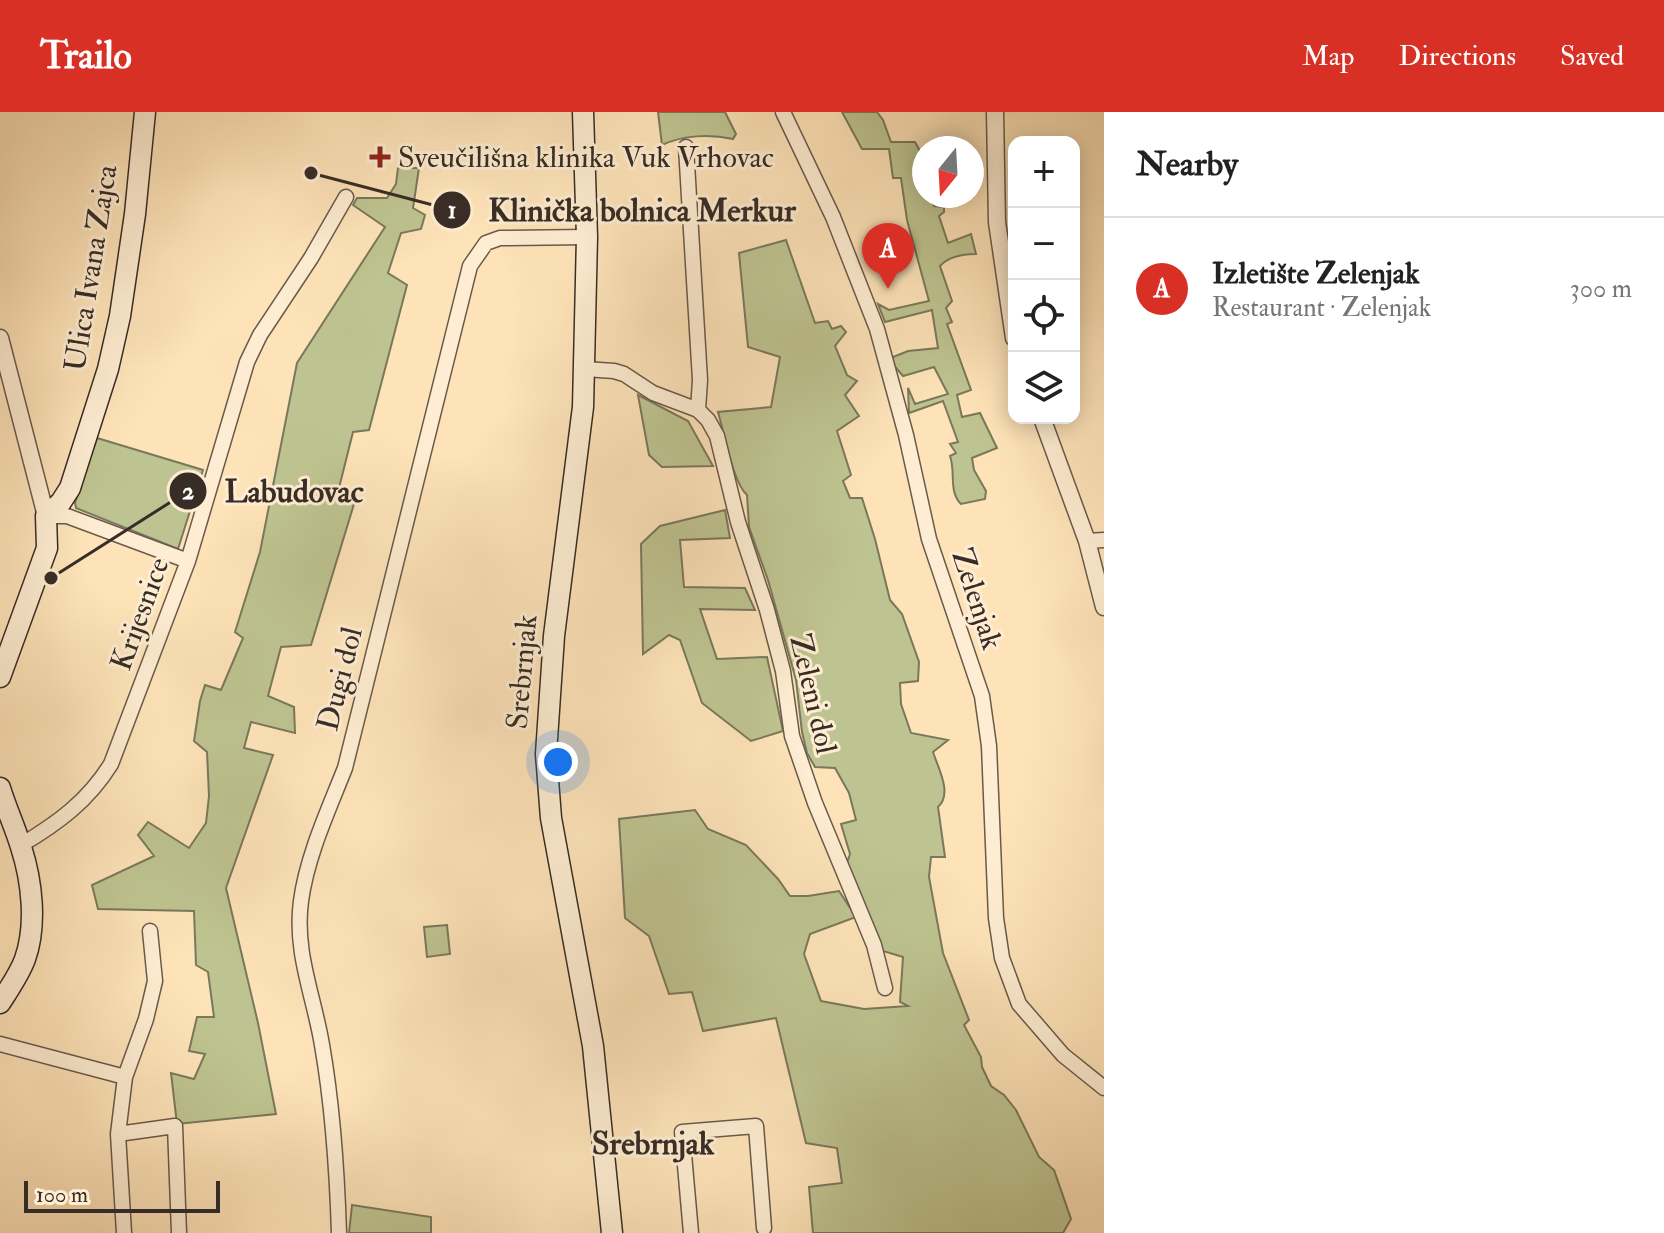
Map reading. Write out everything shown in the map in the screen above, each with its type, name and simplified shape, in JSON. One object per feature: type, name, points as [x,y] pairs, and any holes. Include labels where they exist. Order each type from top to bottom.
[{"type":"main road","name":"Ulica Ivana Zajca","points":[[46,516],[70,488],[108,369],[125,285],[145,112]]},
{"type":"main road","name":"Srebrnjak","points":[[583,112],[587,237],[585,369],[579,445],[550,667],[546,754],[551,818],[595,1061],[612,1233]]},
{"type":"main road","points":[[0,677],[47,548],[46,516]]},
{"type":"main road","points":[[0,1003],[24,961],[29,941],[30,885],[21,845],[1,794]]},
{"type":"street","name":"Zelenjak","points":[[783,112],[839,231],[877,329],[906,435],[929,539],[982,696],[989,746],[996,918],[1002,958],[1019,1004],[1063,1055],[1104,1088]]},
{"type":"street","points":[[995,112],[997,222],[1008,297]]},
{"type":"street","points":[[585,369],[624,374],[653,393],[698,410],[700,380],[686,147]]},
{"type":"street","name":"Krijesnice","points":[[21,845],[55,825],[81,803],[111,764],[188,561],[247,362],[260,335],[311,258],[346,197]]},
{"type":"street","name":"Dugi dol","points":[[339,1233],[334,1116],[317,1016],[300,950],[301,901],[320,829],[345,768],[470,266],[486,243],[500,238],[587,237]]},
{"type":"street","points":[[0,338],[46,516],[71,517],[188,561]]},
{"type":"street","name":"Zeleni dol","points":[[698,410],[717,436],[738,522],[783,671],[792,736],[815,803],[874,945],[885,988]]},
{"type":"street","points":[[1045,424],[1096,541],[1104,607]]},
{"type":"street","points":[[124,1233],[118,1134],[125,1077],[146,1019],[155,981],[150,931]]},
{"type":"street","points":[[0,1044],[125,1077]]},
{"type":"street","points":[[118,1134],[175,1126],[179,1233]]},
{"type":"street","points":[[691,1233],[682,1132],[756,1126],[764,1228]]},
{"type":"green space","points":[[658,112],[725,112],[736,134],[733,139],[697,136],[662,145]]},
{"type":"green space","points":[[842,112],[877,112],[891,142],[912,142],[912,208],[944,208],[939,216],[948,243],[971,234],[976,254],[952,258],[940,266],[952,301],[946,308],[952,322],[947,324],[971,390],[957,395],[962,417],[980,413],[997,448],[972,458],[974,470],[986,491],[985,499],[961,504],[957,499],[950,456],[956,453],[950,444],[958,442],[943,401],[909,413],[908,388],[915,404],[948,394],[934,367],[903,376],[891,362],[893,357],[908,351],[938,348],[932,310],[885,322],[878,304],[889,310],[929,301],[907,220],[901,178],[893,178],[889,149],[862,149]]},
{"type":"green space","points":[[398,168],[419,168],[413,208],[425,215],[421,229],[401,233],[388,273],[407,285],[369,430],[353,432],[339,488],[354,504],[311,645],[281,647],[268,696],[294,707],[295,733],[251,722],[244,748],[273,755],[226,888],[276,1114],[177,1124],[171,1073],[194,1079],[205,1054],[189,1051],[197,1017],[214,1017],[208,972],[196,965],[194,911],[98,909],[92,885],[154,856],[138,835],[148,822],[189,848],[206,823],[209,796],[207,752],[194,741],[200,701],[205,685],[221,690],[243,638],[235,632],[260,552],[297,363],[385,227],[353,205],[357,198],[387,198],[396,184]]},
{"type":"green space","points":[[786,240],[815,323],[828,321],[832,329],[841,326],[846,332],[835,346],[847,375],[857,381],[845,395],[859,416],[837,431],[851,475],[843,481],[850,498],[862,498],[890,600],[902,614],[919,662],[918,681],[900,683],[901,704],[911,733],[948,740],[933,752],[944,788],[938,807],[945,857],[931,857],[929,877],[943,953],[969,1020],[964,1025],[981,1057],[991,1086],[1004,1095],[1016,1110],[1039,1157],[1054,1170],[1071,1219],[1063,1233],[813,1233],[809,1187],[842,1183],[837,1148],[806,1143],[776,1018],[703,1031],[692,992],[669,994],[649,936],[625,918],[619,819],[695,810],[708,829],[746,845],[790,896],[839,891],[856,917],[810,934],[804,954],[821,1001],[864,1009],[908,1006],[900,1002],[903,957],[883,951],[847,863],[850,854],[841,824],[856,820],[849,793],[835,768],[815,767],[807,753],[796,680],[768,580],[749,527],[747,495],[733,469],[718,412],[771,407],[780,357],[748,347],[739,253]]},
{"type":"green space","points":[[638,395],[688,421],[713,466],[662,467],[649,455]]},
{"type":"green space","points":[[97,438],[203,470],[178,549],[76,508]]},
{"type":"green space","points":[[725,510],[730,538],[680,540],[684,587],[745,588],[755,610],[700,609],[717,659],[767,657],[783,731],[751,741],[702,703],[680,640],[669,635],[643,654],[641,544],[660,526]]},
{"type":"green space","points":[[447,925],[450,954],[427,957],[424,927]]},
{"type":"green space","points":[[352,1205],[431,1217],[431,1233],[349,1233]]},
{"type":"place","name":"Sveučilišna klinika Vuk Vrhovac","points":[[380,157]]},
{"type":"place","name":"Klinička bolnica Merkur","points":[[311,173]]},
{"type":"place","name":"Izletište Zelenjak","points":[[888,289]]},
{"type":"place","name":"Labudovac","points":[[51,578]]},
{"type":"district","name":"Srebrnjak","points":[[653,1144]]}]
